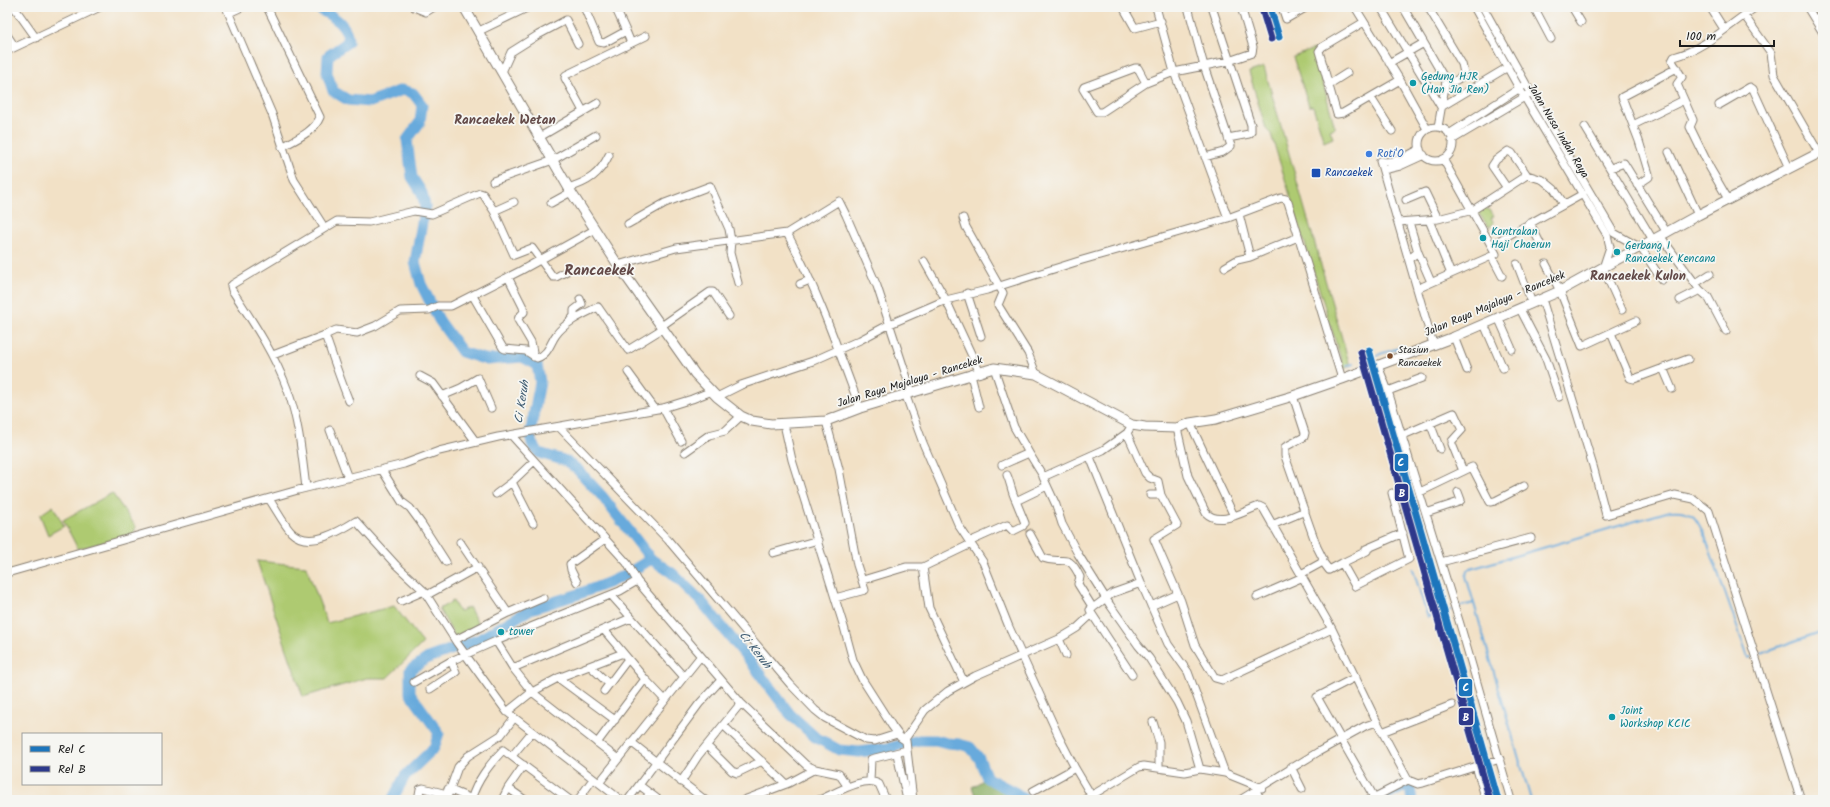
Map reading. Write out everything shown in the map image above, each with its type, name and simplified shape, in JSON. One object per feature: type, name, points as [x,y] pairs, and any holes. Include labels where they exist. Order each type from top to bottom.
[{"type":"main road","name":"Jalan Raya Majalaya - Rancekek","points":[[464,7],[479,31],[538,138],[553,160],[594,230],[661,328],[695,374],[714,394],[741,416],[758,422],[784,424],[826,421],[860,408],[909,395],[994,368],[1036,374],[1132,425],[1177,428],[1190,423],[1216,419],[1293,396],[1378,366],[1454,337],[1542,299],[1641,248],[1728,199],[1821,152]]},
{"type":"street","points":[[14,7],[36,38]]},
{"type":"street","points":[[81,7],[86,14]]},
{"type":"street","points":[[7,51],[100,7]]},
{"type":"street","points":[[242,7],[228,10],[272,114],[294,180],[324,227]]},
{"type":"street","points":[[267,7],[320,117],[317,125],[307,133],[282,147]]},
{"type":"street","points":[[414,7],[426,12],[434,7]]},
{"type":"street","points":[[479,31],[513,10],[529,7]]},
{"type":"street","points":[[584,7],[599,42],[604,43],[626,31]]},
{"type":"street","points":[[616,7],[631,43]]},
{"type":"street","points":[[1123,7],[1135,28],[1161,22]]},
{"type":"street","points":[[1156,7],[1174,72],[1228,218]]},
{"type":"street","points":[[1188,7],[1204,66],[1230,148],[1223,152],[1205,157]]},
{"type":"street","points":[[1212,7],[1251,132],[1249,134],[1228,138]]},
{"type":"street","points":[[1146,83],[1138,68],[1135,68],[1084,87],[1084,89],[1097,112],[1099,112],[1146,83],[1174,72],[1229,61],[1253,52],[1241,7]]},
{"type":"street","points":[[1282,7],[1286,19],[1308,7]]},
{"type":"street","points":[[1355,7],[1400,80],[1427,129]]},
{"type":"street","points":[[1388,7],[1383,11],[1406,52],[1441,107]]},
{"type":"street","points":[[1402,7],[1422,44],[1446,81],[1438,127]]},
{"type":"street","points":[[1428,7],[1462,64],[1464,73],[1460,79],[1452,82],[1446,81]]},
{"type":"street","name":"Jalan Nusa Indah Raya","points":[[1474,7],[1519,88],[1528,94]]},
{"type":"street","name":"Jalan Nusa Indah Raya","points":[[1484,7],[1526,84],[1528,94],[1562,152],[1614,233],[1641,248]]},
{"type":"street","points":[[1534,7],[1551,38]]},
{"type":"street","points":[[1572,7],[1581,22]]},
{"type":"street","points":[[1710,7],[1724,29]]},
{"type":"street","points":[[1728,199],[1690,127],[1693,120],[1677,84],[1682,77],[1672,61],[1674,57],[1695,50],[1756,7]]},
{"type":"street","points":[[1807,7],[1823,33]]},
{"type":"street","points":[[1816,21],[1823,14]]},
{"type":"street","points":[[1744,15],[1771,53],[1774,75],[1821,152]]},
{"type":"street","points":[[502,72],[512,52],[538,35],[566,20],[578,44]]},
{"type":"street","points":[[1364,22],[1322,47],[1320,51],[1337,114],[1343,114],[1400,80]]},
{"type":"street","points":[[7,35],[14,47]]},
{"type":"street","points":[[583,111],[565,78],[566,75],[646,36]]},
{"type":"street","points":[[1389,63],[1422,44]]},
{"type":"street","points":[[1441,107],[1508,67]]},
{"type":"street","points":[[1637,185],[1650,176],[1622,96],[1677,68]]},
{"type":"street","points":[[1328,85],[1347,73]]},
{"type":"street","points":[[1450,137],[1526,84]]},
{"type":"street","points":[[1719,105],[1750,87],[1753,89],[1788,168]]},
{"type":"street","points":[[1450,137],[1528,94]]},
{"type":"street","points":[[1371,98],[1392,131]]},
{"type":"street","points":[[1633,125],[1684,100]]},
{"type":"street","points":[[538,138],[598,103]]},
{"type":"street","points":[[1438,127],[1444,129],[1450,137],[1450,153],[1443,159],[1434,160],[1422,152],[1420,138],[1427,129],[1438,127]]},
{"type":"street","points":[[1585,127],[1611,168],[1660,237],[1710,301],[1726,331]]},
{"type":"street","points":[[493,181],[553,160],[596,135]]},
{"type":"street","points":[[1507,188],[1492,166],[1493,163],[1508,151],[1512,153],[1527,175],[1549,184],[1564,204]]},
{"type":"street","points":[[1422,152],[1390,162],[1380,161],[1434,344]]},
{"type":"street","name":"Jalan Nusa Indah Raya","points":[[1562,152],[1583,194],[1607,235],[1610,247],[1603,268]]},
{"type":"street","points":[[1669,152],[1698,215]]},
{"type":"street","points":[[551,202],[596,174],[604,167],[609,155]]},
{"type":"street","points":[[1417,289],[1496,254],[1443,159]]},
{"type":"street","points":[[1611,168],[1624,163],[1637,185],[1660,237]]},
{"type":"street","points":[[1398,222],[1438,219],[1472,210],[1527,175]]},
{"type":"street","points":[[628,224],[665,202],[710,186],[729,229],[731,241],[730,253],[738,283]]},
{"type":"street","points":[[1406,200],[1425,192],[1438,219]]},
{"type":"street","points":[[306,488],[297,425],[288,392],[272,355],[231,286],[337,220],[369,222],[414,211],[432,214],[480,193],[483,194],[494,211],[514,255],[532,248],[554,277],[567,271]]},
{"type":"street","points":[[1491,244],[1583,194]]},
{"type":"street","points":[[7,574],[306,488],[404,464],[440,451],[476,442],[663,408],[714,394],[813,361],[890,324],[946,300],[999,286],[1079,260],[1228,218],[1281,198],[1286,199],[1342,379]]},
{"type":"street","points":[[618,265],[676,248],[787,233],[839,201],[877,286],[890,324],[909,395],[932,466],[959,526],[983,562],[1022,656],[1075,768],[1093,797]]},
{"type":"street","points":[[494,211],[514,202]]},
{"type":"street","points":[[1239,214],[1250,257]]},
{"type":"street","points":[[963,218],[966,227],[1003,293],[998,305],[1028,353],[1036,374]]},
{"type":"street","points":[[1429,220],[1451,274]]},
{"type":"street","points":[[1409,222],[1418,252],[1431,282]]},
{"type":"street","points":[[1530,223],[1540,243]]},
{"type":"street","points":[[272,355],[336,330],[357,333],[375,326],[400,311],[429,310],[438,306],[449,307],[473,296],[594,230]]},
{"type":"street","points":[[787,233],[810,280],[860,408]]},
{"type":"street","points":[[1225,267],[1237,260],[1250,257],[1298,237]]},
{"type":"street","points":[[1641,248],[1662,280]]},
{"type":"street","points":[[1409,259],[1418,252]]},
{"type":"street","points":[[1492,257],[1502,276]]},
{"type":"street","points":[[924,261],[946,300],[975,374],[979,407]]},
{"type":"street","points":[[1517,264],[1532,303]]},
{"type":"street","points":[[1546,264],[1560,291],[1582,346],[1636,321]]},
{"type":"street","points":[[1603,268],[1622,310]]},
{"type":"street","points":[[1696,283],[1710,274]]},
{"type":"street","points":[[508,277],[523,307],[524,312],[518,320],[531,342],[534,357]]},
{"type":"street","points":[[800,284],[810,280]]},
{"type":"street","points":[[1680,300],[1700,290]]},
{"type":"street","points":[[568,324],[599,307],[628,350],[710,292],[713,292],[729,316]]},
{"type":"street","points":[[967,294],[981,336]]},
{"type":"street","points":[[473,296],[503,348],[526,351],[534,357],[540,357],[545,354],[558,333],[573,318],[574,310],[582,304],[580,299]]},
{"type":"street","points":[[1542,299],[1593,466],[1606,515],[1675,495],[1694,499],[1709,511],[1801,800]]},
{"type":"street","points":[[1520,308],[1546,360],[1559,397]]},
{"type":"street","points":[[1498,317],[1512,349]]},
{"type":"street","points":[[1484,324],[1503,368]]},
{"type":"street","points":[[1611,333],[1630,378],[1634,379],[1688,359]]},
{"type":"street","points":[[325,335],[337,368],[338,375],[349,401]]},
{"type":"street","points":[[1454,337],[1467,370]]},
{"type":"street","points":[[1378,366],[1388,391],[1420,492],[1511,800]]},
{"type":"street","points":[[994,368],[1014,427],[1043,476],[1056,505],[1062,524],[1078,554],[1106,598],[1138,645],[1149,658],[1177,702],[1186,721],[1200,769]]},
{"type":"street","points":[[1663,368],[1672,389]]},
{"type":"street","points":[[628,372],[655,409]]},
{"type":"street","points":[[420,376],[433,383],[476,442]]},
{"type":"street","points":[[442,396],[461,388],[478,378],[491,408]]},
{"type":"street","points":[[1388,391],[1422,378]]},
{"type":"street","points":[[1293,396],[1305,435],[1304,437],[1285,447],[1285,456],[1323,562],[1329,570],[1367,551],[1366,548],[1403,533]]},
{"type":"street","points":[[663,408],[681,441]]},
{"type":"street","points":[[1401,436],[1454,413],[1462,430],[1452,443],[1463,471]]},
{"type":"street","points":[[685,452],[709,435],[725,431],[741,416]]},
{"type":"street","points":[[826,421],[838,469],[857,565],[865,590],[836,598]]},
{"type":"street","points":[[1190,423],[1234,516]]},
{"type":"street","points":[[1430,423],[1440,449]]},
{"type":"street","points":[[784,424],[792,460],[836,598],[853,660],[862,678],[897,734],[905,740],[913,800]]},
{"type":"street","points":[[1043,476],[1090,457],[1116,442],[1127,433],[1132,425]]},
{"type":"street","points":[[559,427],[668,540],[790,684],[815,710],[825,718],[866,740],[875,741],[897,734]]},
{"type":"street","points":[[1177,428],[1188,476],[1206,513],[1214,518],[1234,516],[1259,506],[1263,508],[1332,629],[1382,732],[1408,780],[1418,784],[1423,783],[1500,759]]},
{"type":"street","points":[[330,430],[348,478]]},
{"type":"street","points":[[1127,433],[1145,473],[1158,482],[1161,495],[1177,525],[1154,539],[1178,594],[1195,645],[1211,674],[1218,680],[1224,679],[1332,629]]},
{"type":"street","points":[[512,436],[627,564],[635,579],[700,657],[741,703],[806,765],[815,770],[839,774],[848,787]]},
{"type":"street","points":[[1002,465],[1029,453]]},
{"type":"street","points":[[1090,457],[1141,583],[1168,644],[1188,672],[1225,773]]},
{"type":"street","points":[[496,494],[512,482],[534,461]]},
{"type":"street","points":[[1420,492],[1453,477],[1469,467],[1473,468],[1491,503],[1524,486]]},
{"type":"street","points":[[382,470],[402,502],[410,508],[446,562]]},
{"type":"street","points":[[863,580],[906,567],[923,567],[1007,525],[1012,531],[1024,525],[1010,488],[1007,475]]},
{"type":"street","points":[[512,482],[533,523]]},
{"type":"street","points":[[1016,501],[1047,486]]},
{"type":"street","points":[[1426,513],[1459,502],[1461,500],[1458,492]]},
{"type":"street","points":[[1342,563],[1355,586],[1409,559],[1392,493]]},
{"type":"street","points":[[1150,495],[1161,495]]},
{"type":"street","points":[[270,499],[291,532],[297,536],[319,539],[332,536],[356,521],[396,565],[426,593],[456,642],[507,712],[531,733],[621,800]]},
{"type":"street","points":[[1272,525],[1305,511]]},
{"type":"street","points":[[1030,534],[1043,558],[1050,560],[1071,561],[1080,577],[1078,584],[1132,676]]},
{"type":"street","points":[[1441,562],[1531,538]]},
{"type":"street","points":[[578,582],[569,566],[570,564],[605,539]]},
{"type":"street","points":[[773,553],[818,540]]},
{"type":"street","points":[[460,542],[508,613]]},
{"type":"street","points":[[1257,597],[1302,576],[1323,562]]},
{"type":"street","points":[[401,601],[426,593],[478,567]]},
{"type":"street","points":[[923,567],[929,608],[963,680]]},
{"type":"street","points":[[414,682],[464,653],[611,595],[635,579]]},
{"type":"street","points":[[905,740],[925,710],[963,680],[1022,656],[1058,639],[1077,628],[1106,598],[1113,593],[1141,583]]},
{"type":"street","points":[[1151,606],[1178,594]]},
{"type":"street","points":[[611,595],[684,677]]},
{"type":"street","points":[[456,642],[508,613],[543,598]]},
{"type":"street","points":[[513,668],[631,618]]},
{"type":"street","points":[[604,630],[645,679],[665,700]]},
{"type":"street","points":[[1058,639],[1066,655]]},
{"type":"street","points":[[496,641],[513,668],[532,692],[618,759]]},
{"type":"street","points":[[507,712],[532,692],[558,678],[623,653]]},
{"type":"street","points":[[578,800],[618,759],[700,657]]},
{"type":"street","points":[[604,691],[628,659]]},
{"type":"street","points":[[430,689],[456,672],[451,661]]},
{"type":"street","points":[[590,666],[609,684]]},
{"type":"street","points":[[1356,677],[1317,697],[1342,740],[1372,799],[1408,780]]},
{"type":"street","points":[[558,678],[615,720]]},
{"type":"street","points":[[597,742],[645,679]]},
{"type":"street","points":[[628,800],[699,704],[721,680]]},
{"type":"street","points":[[681,782],[741,703]]},
{"type":"street","points":[[1382,732],[1452,705]]},
{"type":"street","points":[[447,794],[458,767],[468,756],[501,735],[514,718]]},
{"type":"street","points":[[1152,722],[1159,742],[1159,768]]},
{"type":"street","points":[[1240,800],[1291,767],[1365,726],[1377,722]]},
{"type":"street","points":[[723,725],[786,784]]},
{"type":"street","points":[[512,756],[531,733]]},
{"type":"street","points":[[631,742],[705,800]]},
{"type":"street","points":[[707,746],[732,771],[737,773],[762,761]]},
{"type":"street","points":[[418,800],[420,789],[423,788],[471,799],[486,770],[503,750],[570,800]]},
{"type":"street","points":[[870,781],[871,759],[897,754],[907,750]]},
{"type":"street","points":[[897,754],[907,800]]},
{"type":"street","points":[[502,800],[508,788],[524,765]]},
{"type":"street","points":[[1476,766],[1486,800]]},
{"type":"street","points":[[1084,800],[1093,797],[1139,767],[1185,772],[1200,769],[1225,773],[1259,789]]},
{"type":"street","points":[[1291,767],[1302,789]]},
{"type":"street","points":[[1033,791],[1075,768]]},
{"type":"street","points":[[744,800],[786,784],[815,770]]},
{"type":"street","points":[[822,800],[848,787],[870,781],[879,784],[886,800]]},
{"type":"street","points":[[639,785],[659,800]]},
{"type":"street","points":[[508,788],[525,800]]},
{"type":"street","points":[[1259,789],[1261,800]]},
{"type":"street","points":[[645,800],[650,793]]},
{"type":"green space","points":[[1314,49],[1335,128],[1330,130],[1333,138],[1324,142],[1313,106],[1309,106],[1293,57]]},
{"type":"green space","points":[[1264,67],[1350,366],[1344,369],[1271,134],[1266,129],[1249,72]]},
{"type":"green space","points":[[1483,207],[1489,210],[1494,216],[1491,218],[1494,223],[1489,227],[1478,213]]},
{"type":"green space","points":[[112,493],[136,527],[133,534],[78,549],[63,520]]},
{"type":"green space","points":[[53,506],[64,526],[48,535],[40,515]]},
{"type":"green space","points":[[257,561],[306,566],[327,623],[394,606],[423,643],[387,678],[367,678],[303,697]]},
{"type":"green space","points":[[453,601],[459,612],[469,607],[478,624],[455,637],[439,609]]},
{"type":"green space","points":[[991,775],[1022,797],[1029,800],[977,800],[972,787]]},
{"type":"waterway","name":"Ci Keruh","points":[[316,7],[338,20],[345,29],[347,35],[348,42],[328,56],[327,73],[333,91],[348,100],[370,102],[402,90],[413,93],[422,105],[420,122],[407,140],[412,177],[422,193],[425,206],[415,262],[421,284],[439,320],[462,352],[487,360],[522,357],[537,365],[540,382],[530,434],[532,444],[539,453],[566,461],[578,470],[602,496],[651,559],[672,573],[701,601],[750,661],[790,714],[815,737],[839,750],[859,752],[889,748],[919,740],[936,740],[970,747],[979,758],[987,778],[1026,800]]},
{"type":"waterway","points":[[1374,358],[1380,354],[1399,348]]},
{"type":"waterway","points":[[1347,366],[1353,364]]},
{"type":"waterway","points":[[1531,800],[1466,576],[1467,570],[1670,511],[1684,512],[1694,517],[1703,532],[1748,658],[1751,657]]},
{"type":"waterway","points":[[392,800],[405,776],[434,748],[439,733],[410,693],[410,670],[428,658],[480,639],[531,609],[608,583],[627,574],[651,559]]},
{"type":"waterway","points":[[1413,569],[1428,617],[1437,614]]},
{"type":"waterway","points":[[1458,607],[1474,603]]},
{"type":"waterway","points":[[1446,611],[1451,610]]},
{"type":"waterway","points":[[1761,653],[1823,631]]},
{"type":"waterway","name":"Ci Keruh","points":[[1379,800],[1403,787],[1410,789],[1412,800]]},
{"type":"tunnel","points":[[1023,526],[1025,523],[1030,534]]},
{"type":"rail line","name":"C","points":[[1270,7],[1279,37]]},
{"type":"rail line","name":"B","points":[[1262,9],[1271,39]]},
{"type":"rail line","name":"C","points":[[1369,350],[1498,800]]},
{"type":"rail line","name":"B","points":[[1361,352],[1490,800]]},
{"type":"place","name":"Gedung HJR (Han Jia Ren)","points":[[1413,83]]},
{"type":"place","name":"Roti'O","points":[[1369,154]]},
{"type":"place","name":"Rancaekek","points":[[1316,173]]},
{"type":"place","name":"Kontrakan Haji Chaerun","points":[[1483,238]]},
{"type":"place","name":"Gerbang I Rancaekek Kencana","points":[[1617,252]]},
{"type":"place","name":"Stasiun Rancaekek","points":[[1390,356]]},
{"type":"place","name":"tower","points":[[501,632]]},
{"type":"place","name":"Joint Workshop KCIC","points":[[1612,717]]},
{"type":"district","name":"Rancaekek Wetan","points":[[505,120]]},
{"type":"district","name":"Rancaekek","points":[[599,271]]},
{"type":"district","name":"Rancaekek Kulon","points":[[1638,276]]}]
